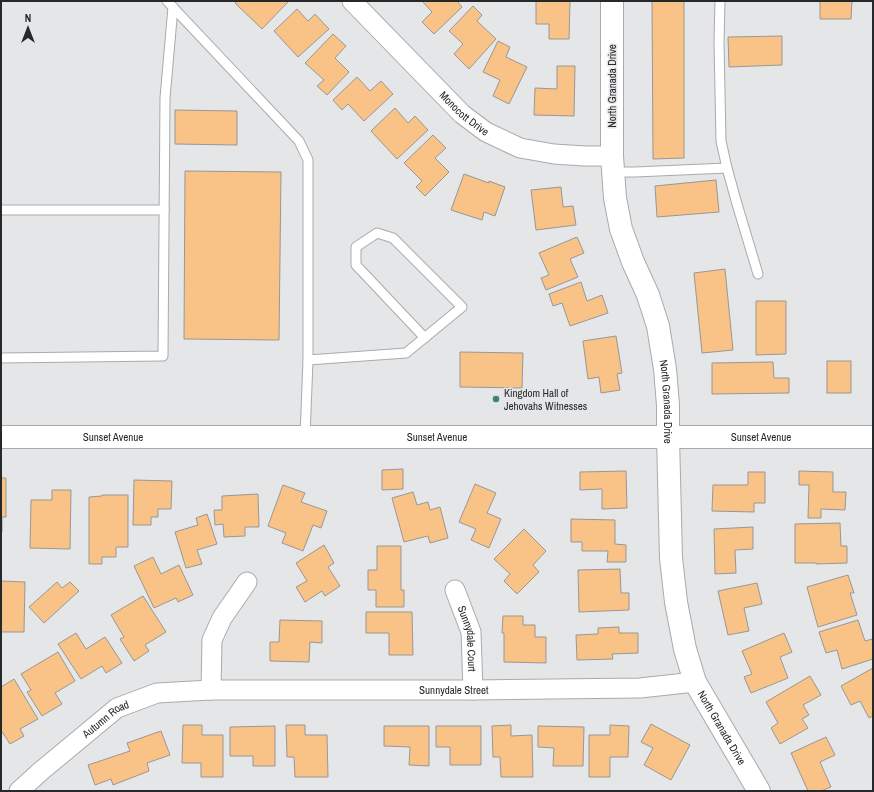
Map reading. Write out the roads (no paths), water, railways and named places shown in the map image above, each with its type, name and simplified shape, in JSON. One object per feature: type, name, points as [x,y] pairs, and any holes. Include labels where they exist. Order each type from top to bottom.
[{"type":"main road","name":"North Granada Drive","points":[[612,1],[613,164],[615,198],[621,229],[633,262],[648,295],[658,326],[665,369],[668,405],[671,558],[676,602],[685,649],[696,682],[759,791]]},
{"type":"main road","name":"Sunset Avenue","points":[[1,437],[873,437]]},
{"type":"street","name":"Monocott Drive","points":[[352,1],[462,114],[486,132],[520,148],[554,154],[585,156],[613,164]]},
{"type":"street","points":[[211,690],[212,640],[222,618],[247,582]]},
{"type":"street","name":"Sunnydale Court","points":[[455,590],[471,632],[473,690]]},
{"type":"street","name":"Sunnydale Street","points":[[211,690],[473,690],[640,688],[696,682]]},
{"type":"street","name":"Autumn Road","points":[[19,791],[117,708],[156,693],[211,690]]},
{"type":"lane","points":[[720,1],[719,42],[721,141],[727,168],[758,274]]},
{"type":"lane","points":[[1,358],[163,356],[165,98],[170,4]]},
{"type":"lane","points":[[170,4],[299,141],[308,160],[308,360],[305,437]]},
{"type":"lane","points":[[613,164],[634,172],[727,168]]},
{"type":"lane","points":[[1,210],[164,210]]},
{"type":"lane","points":[[308,360],[406,354],[462,308],[393,238],[376,233],[356,247],[356,265],[425,338]]},
{"type":"place","name":"Kingdom Hall of Jehovahs Witnesses","points":[[496,399]]}]
